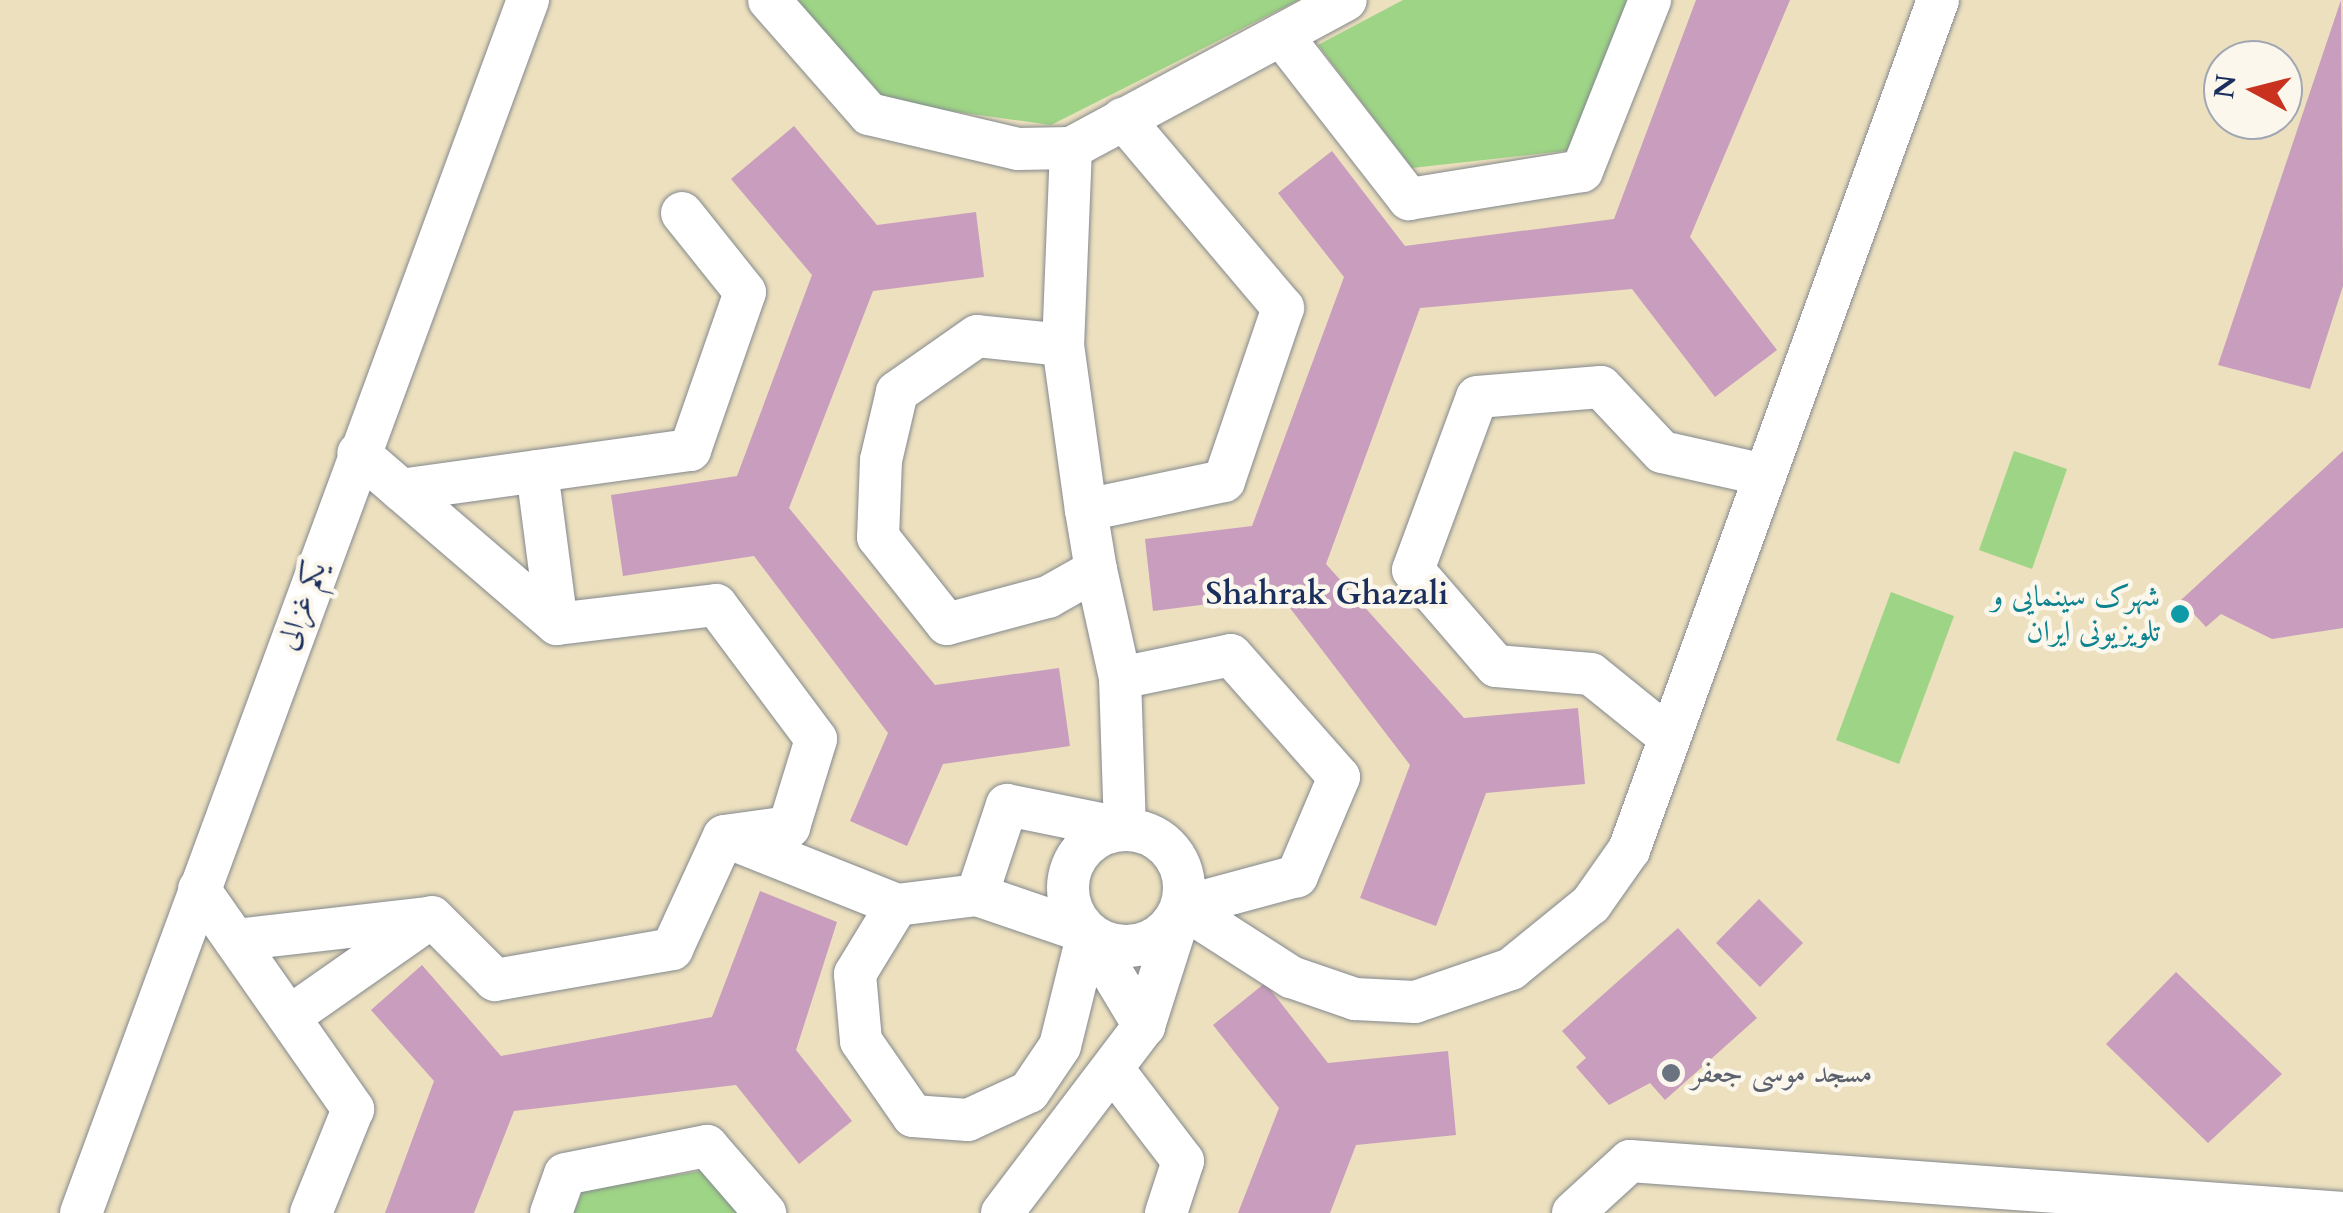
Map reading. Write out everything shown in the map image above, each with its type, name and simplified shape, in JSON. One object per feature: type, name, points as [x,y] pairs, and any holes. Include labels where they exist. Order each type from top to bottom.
[{"type":"street","name":"یکم غزالی","points":[[81,1213],[528,0]]},
{"type":"street","points":[[769,0],[869,114],[954,140],[1071,148],[1346,0]]},
{"type":"street","points":[[1282,36],[1409,199],[1582,171],[1650,0]]},
{"type":"street","points":[[1182,907],[1291,976],[1355,998],[1415,1002],[1458,989],[1544,949],[1591,904],[1629,850],[1938,0]]},
{"type":"street","points":[[1086,510],[1224,481],[1283,308],[1123,119]]},
{"type":"street","points":[[1071,148],[1063,345],[1096,570],[1120,678],[1125,829]]},
{"type":"street","points":[[401,490],[690,450],[745,292],[682,213]]},
{"type":"street","points":[[1063,345],[976,336],[897,392],[881,460],[878,537],[947,624],[1048,597],[1096,570]]},
{"type":"street","points":[[1670,737],[1592,674],[1496,666],[1413,570],[1478,397],[1601,386],[1662,452],[1765,474]]},
{"type":"street","points":[[358,453],[557,624],[716,605],[816,739],[789,827],[724,836]]},
{"type":"street","points":[[537,471],[557,624]]},
{"type":"street","points":[[724,836],[897,905],[977,895],[1088,934],[1141,944],[1182,907],[1297,876],[1339,777],[1231,655],[1120,678]]},
{"type":"street","points":[[977,895],[1007,805],[1125,829],[1174,853],[1182,907],[1144,1026],[1116,1072],[1002,1213]]},
{"type":"street","points":[[1125,829],[1074,858],[1068,898],[1144,1026]]},
{"type":"street","points":[[432,917],[495,980],[672,948],[724,836]]},
{"type":"street","points":[[199,889],[353,1109],[311,1213]]},
{"type":"street","points":[[897,905],[856,974],[861,1041],[914,1116],[968,1120],[1029,1092],[1060,1046],[1088,934]]},
{"type":"street","points":[[235,940],[432,917]]},
{"type":"street","points":[[288,1017],[432,917]]},
{"type":"street","points":[[1116,1072],[1183,1161],[1166,1213]]},
{"type":"street","points":[[551,1213],[565,1174],[708,1146],[765,1213]]},
{"type":"street","points":[[1573,1213],[1630,1161],[2343,1213]]},
{"type":"green space","points":[[793,0],[1299,0],[1051,125],[879,101]]},
{"type":"green space","points":[[1403,0],[1636,0],[1572,150],[1412,168],[1318,45]]},
{"type":"green space","points":[[2014,451],[2067,469],[2032,569],[1979,550]]},
{"type":"green space","points":[[1891,592],[1954,616],[1899,764],[1836,740]]},
{"type":"green space","points":[[708,1170],[744,1213],[574,1213],[583,1190]]},
{"type":"building","points":[[1696,0],[1790,0],[1690,237],[1777,350],[1715,397],[1632,289],[1420,308],[1326,564],[1464,718],[1578,708],[1585,784],[1486,793],[1436,926],[1360,898],[1410,765],[1280,595],[1153,611],[1145,539],[1252,526],[1344,277],[1278,193],[1332,151],[1405,246],[1614,219]]},
{"type":"building","points":[[2341,0],[2343,286],[2310,389],[2218,365],[2294,140],[2303,140],[2303,113]]},
{"type":"building","points":[[794,126],[877,225],[976,212],[984,277],[873,291],[789,508],[935,685],[1059,668],[1070,746],[943,764],[907,846],[850,821],[888,733],[754,556],[623,576],[611,495],[737,476],[812,275],[731,179]]},
{"type":"building","points":[[2343,451],[2343,628],[2272,639],[2221,614],[2206,627],[2181,600]]},
{"type":"building","points":[[760,891],[837,922],[796,1050],[852,1121],[799,1164],[736,1085],[514,1111],[474,1213],[385,1213],[434,1081],[371,1010],[422,965],[501,1056],[712,1017]]},
{"type":"building","points":[[1759,899],[1803,943],[1760,987],[1716,943]]},
{"type":"building","points":[[1678,928],[1757,1018],[1665,1100],[1650,1083],[1609,1105],[1576,1067],[1586,1058],[1562,1031]]},
{"type":"building","points":[[2176,972],[2282,1074],[2208,1143],[2106,1044]]},
{"type":"building","points":[[1265,983],[1328,1063],[1448,1051],[1456,1135],[1356,1145],[1330,1213],[1238,1213],[1279,1108],[1213,1025]]},
{"type":"place","name":"شهرک سینمایی و تلویزیونی ایران","points":[[2180,614]]},
{"type":"place","name":"مسجد موسی جعفر","points":[[1671,1073]]},
{"type":"district","name":"Shahrak Ghazali","points":[[1327,594]]}]
